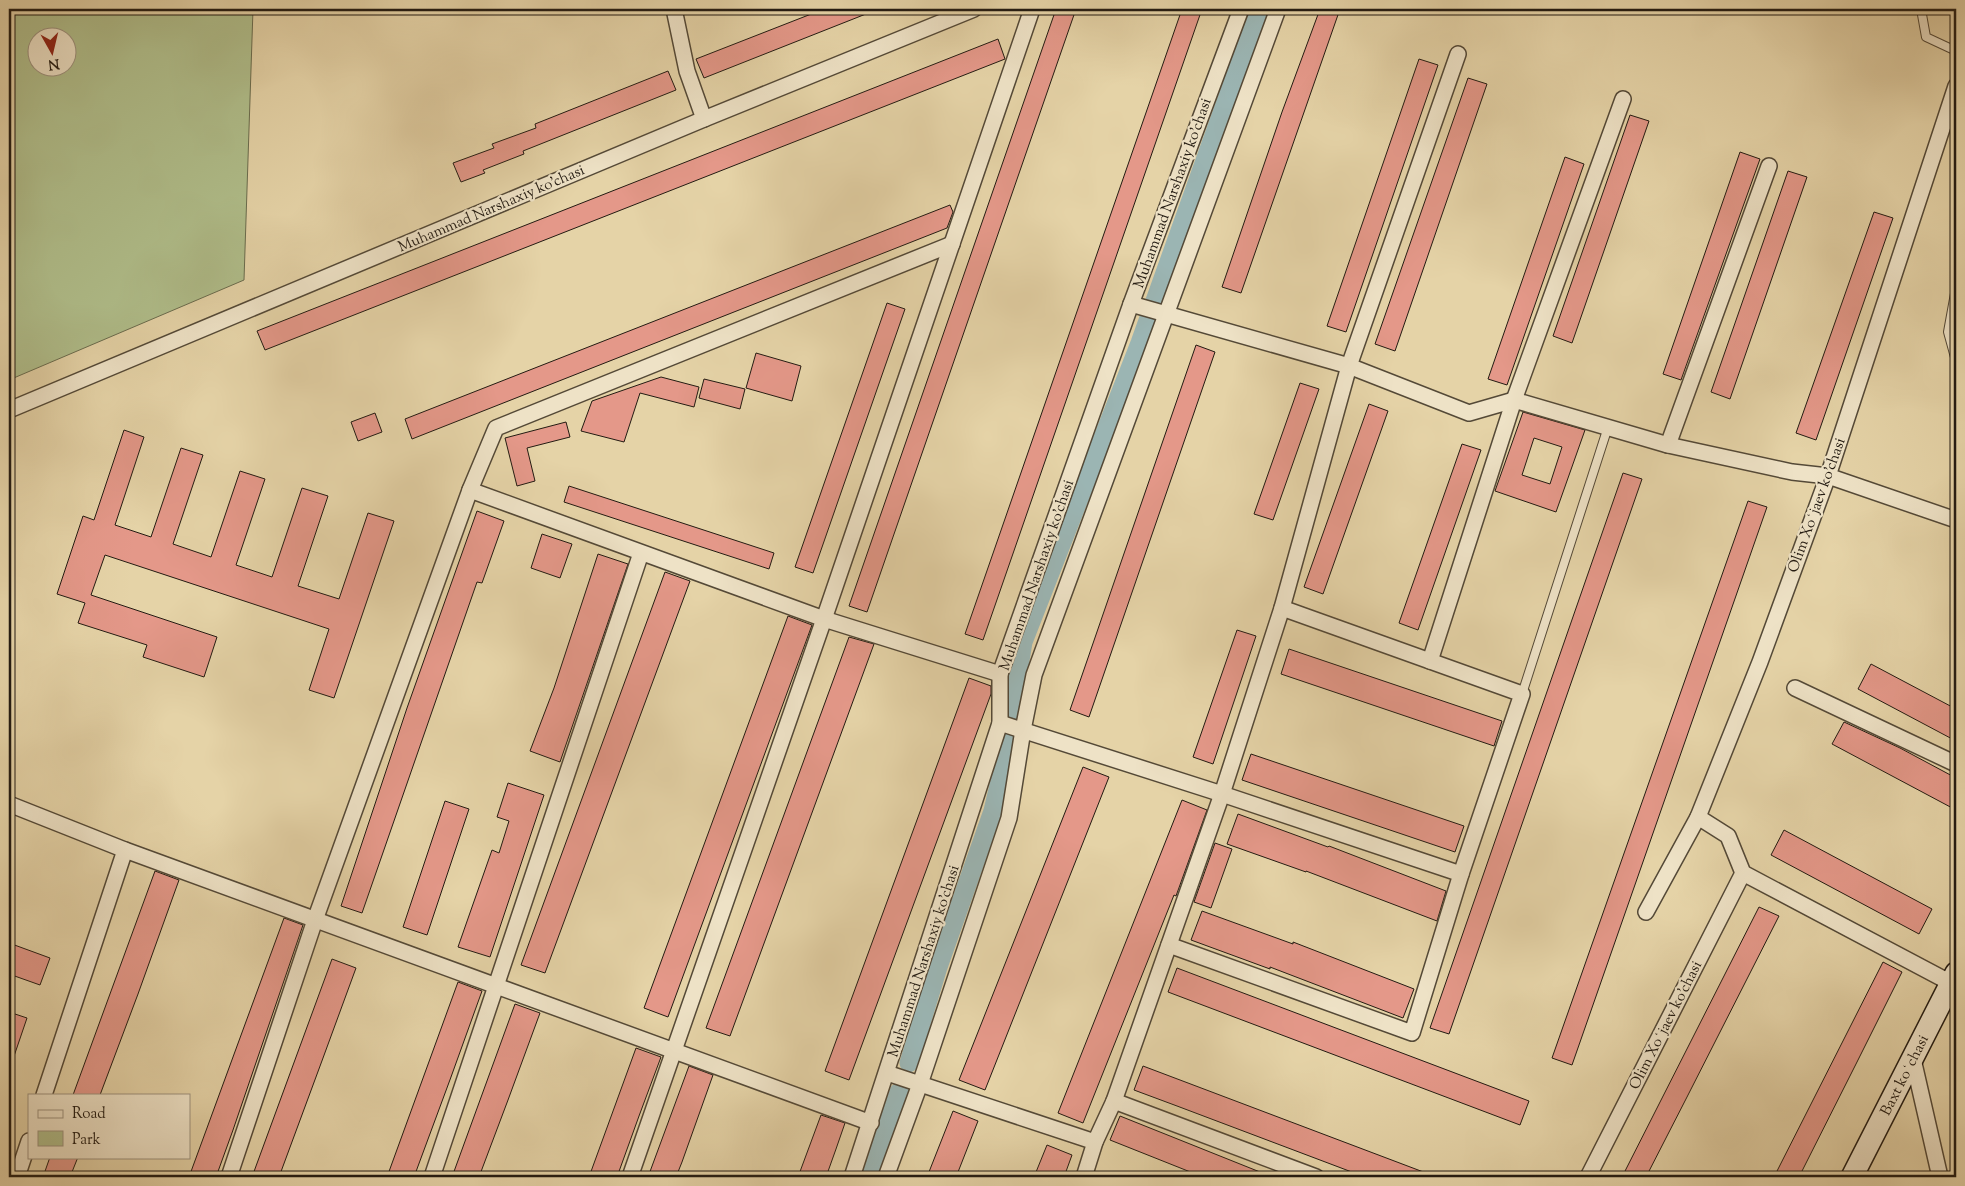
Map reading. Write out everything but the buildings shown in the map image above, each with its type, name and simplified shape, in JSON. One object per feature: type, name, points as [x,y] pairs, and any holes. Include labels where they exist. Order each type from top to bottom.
[{"type":"main road","name":"Baxt koʻchasi","points":[[1852,1177],[1954,978]]},
{"type":"street","points":[[674,9],[687,71],[704,119]]},
{"type":"street","name":"Muhammad Narshaxiy ko'chasi","points":[[9,410],[704,119],[974,9]]},
{"type":"street","points":[[630,1177],[824,620],[1032,9]]},
{"type":"street","name":"Muhammad Narshaxiy ko'chasi","points":[[852,1177],[1000,723],[1000,674],[1131,304],[1241,9]]},
{"type":"street","points":[[886,1177],[920,1084],[1009,818],[1022,730],[1034,675],[1278,9]]},
{"type":"street","points":[[1084,1177],[1095,1142],[1114,1101],[1222,794],[1282,608],[1349,366],[1458,54]]},
{"type":"street","name":"Olim Xoʻjaev ko'chasi","points":[[1646,912],[1698,817],[1760,662],[1828,476],[1956,86]]},
{"type":"street","points":[[1430,661],[1514,400],[1623,99]]},
{"type":"street","points":[[1668,444],[1769,166]]},
{"type":"street","points":[[229,1177],[315,920],[470,490],[496,428],[952,244]]},
{"type":"street","points":[[1131,304],[1349,366],[1469,413],[1514,400],[1668,444],[1792,472],[1828,476],[1956,520]]},
{"type":"street","points":[[470,490],[824,620],[1000,674]]},
{"type":"street","points":[[432,1177],[641,553]]},
{"type":"street","points":[[1168,945],[1412,1034],[1461,874],[1522,694],[1282,608]]},
{"type":"street","points":[[1795,688],[1956,764]]},
{"type":"street","points":[[1000,723],[1222,794],[1461,874]]},
{"type":"street","points":[[9,804],[124,850],[871,1123]]},
{"type":"street","points":[[1698,817],[1728,836],[1743,873],[1954,978]]},
{"type":"street","points":[[44,1094],[124,850]]},
{"type":"street","name":"Olim Xoʻjaev ko'chasi","points":[[1588,1177],[1743,873]]},
{"type":"street","points":[[1912,1059],[1940,1177]]},
{"type":"street","points":[[887,1073],[1095,1142]]},
{"type":"street","points":[[1114,1101],[1316,1177]]},
{"type":"street","points":[[17,1177],[28,1145]]},
{"type":"lane","points":[[1921,9],[1926,37],[1956,51]]},
{"type":"lane","points":[[1956,288],[1948,332],[1956,361]]},
{"type":"lane","points":[[1522,694],[1608,427]]},
{"type":"green space","points":[[9,9],[253,9],[244,280],[9,380]]},
{"type":"waterway","points":[[909,1063],[938,967],[993,811],[1002,772],[1023,642],[1140,343],[1259,9]]},
{"type":"waterway","points":[[869,1177],[899,1092]]}]
